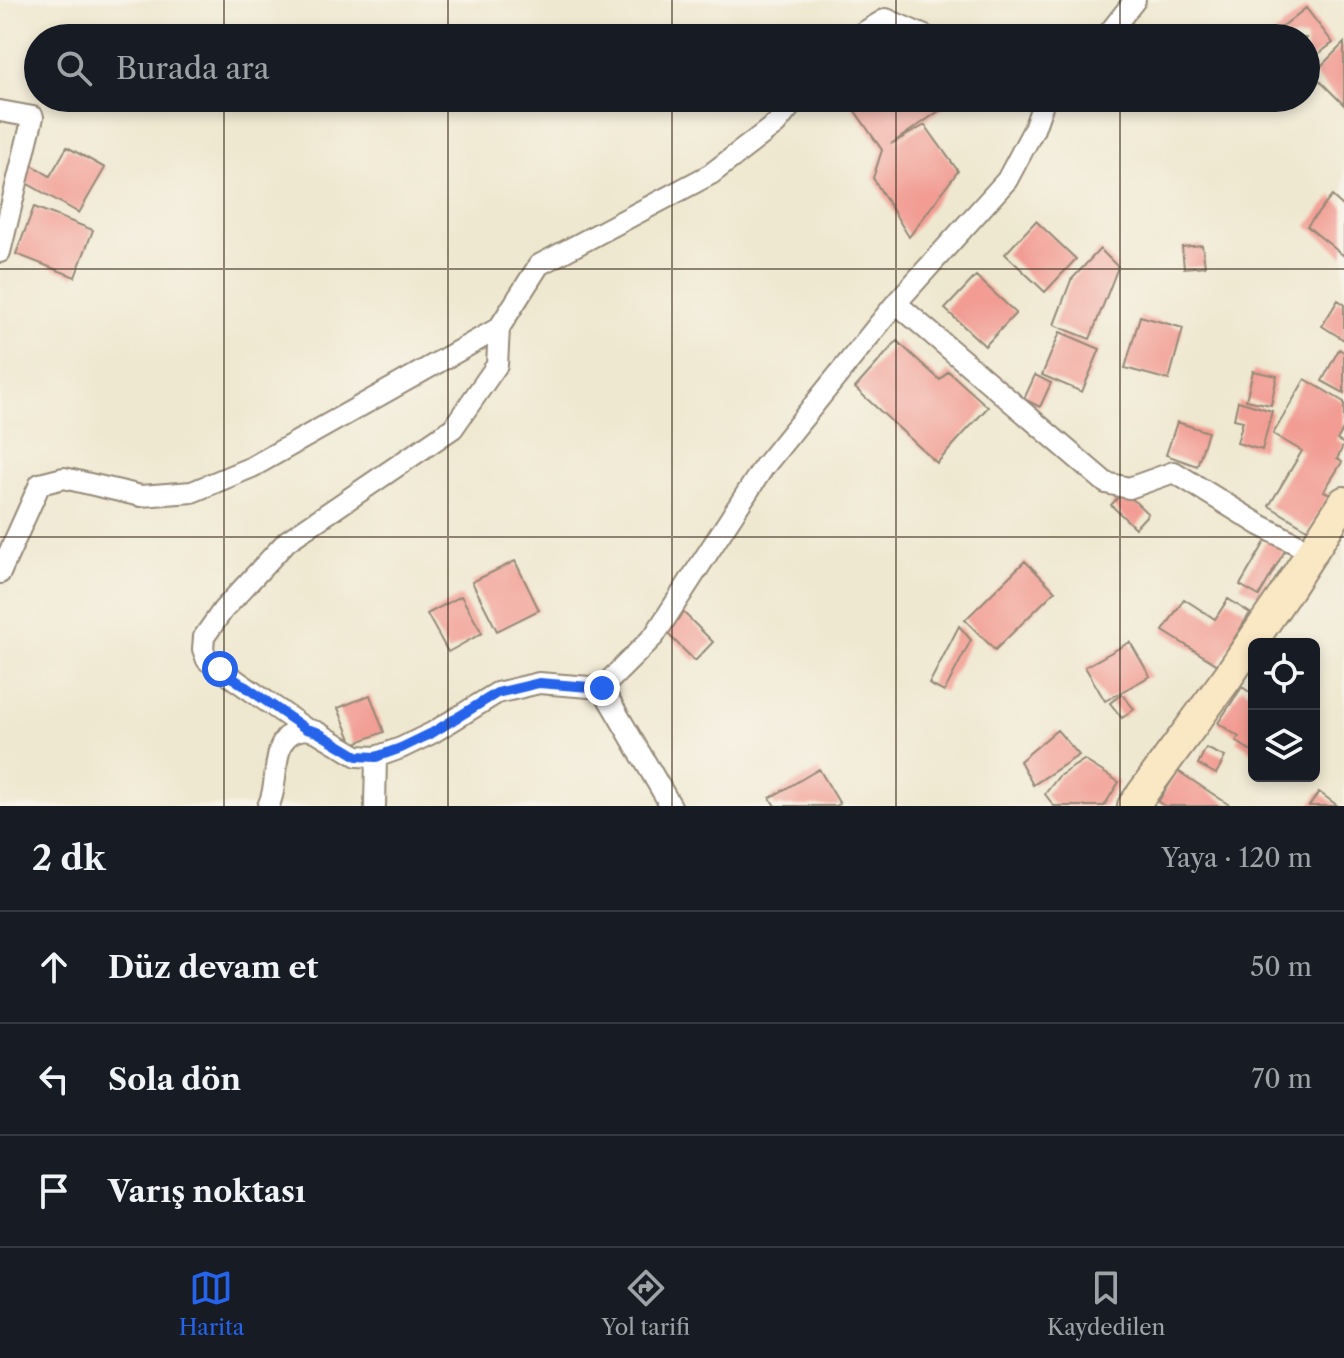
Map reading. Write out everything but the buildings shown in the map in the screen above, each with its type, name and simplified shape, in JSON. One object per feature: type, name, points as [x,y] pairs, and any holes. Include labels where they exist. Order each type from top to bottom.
[{"type":"main road","points":[[1133,806],[1227,678],[1344,502]]},
{"type":"street","points":[[1116,24],[1135,0]]},
{"type":"street","points":[[878,24],[886,19],[897,24]]},
{"type":"street","points":[[0,111],[33,117],[0,252]]},
{"type":"street","points":[[0,573],[40,484],[64,478],[141,496],[192,492],[252,467],[499,328],[539,265],[711,174],[776,124],[786,112]]},
{"type":"street","points":[[499,328],[497,365],[453,428],[287,541],[223,610],[204,637],[203,649],[207,660],[306,729],[317,732],[357,756],[376,757],[401,748],[497,693],[539,683],[602,688],[654,636],[763,468],[896,303],[1007,180],[1040,112]]},
{"type":"street","points":[[896,303],[1106,483],[1129,488],[1174,472],[1260,525],[1312,552]]},
{"type":"street","points":[[602,688],[671,806]]},
{"type":"street","points":[[268,806],[280,749],[288,734],[306,729]]},
{"type":"street","points":[[375,806],[376,757]]},
{"type":"route","points":[[220,669],[306,729],[317,732],[357,756],[376,757],[432,733],[497,693],[539,683],[602,688]]}]
